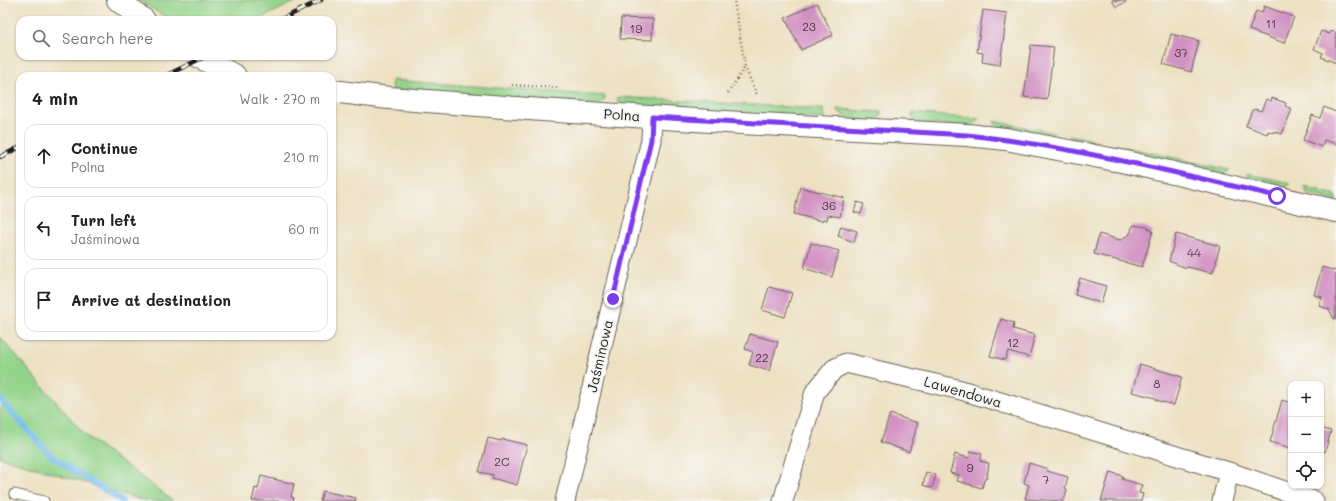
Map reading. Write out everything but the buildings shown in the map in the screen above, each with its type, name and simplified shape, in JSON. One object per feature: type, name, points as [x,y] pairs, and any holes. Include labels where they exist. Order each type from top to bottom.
[{"type":"street","points":[[118,0],[139,16]]},
{"type":"street","points":[[205,60],[228,72]]},
{"type":"street","name":"Polna","points":[[336,92],[396,99],[652,117],[967,135],[1006,139],[1126,162],[1336,211]]},
{"type":"street","name":"Jaśminowa","points":[[565,501],[651,140],[652,117]]},
{"type":"street","name":"Lawendowa","points":[[783,501],[815,392],[834,369],[846,363],[961,390],[1229,472],[1314,501]]},
{"type":"street","points":[[1222,501],[1229,472]]},
{"type":"lane","points":[[14,494],[44,501]]},
{"type":"path","points":[[734,0],[745,67],[757,95]]},
{"type":"path","points":[[728,93],[745,67]]},
{"type":"green space","points":[[138,0],[299,0],[265,16],[164,16]]},
{"type":"green space","points":[[392,80],[605,96],[605,99],[599,105],[391,90]]},
{"type":"green space","points":[[617,97],[823,109],[824,119],[621,107]]},
{"type":"green space","points":[[836,109],[881,112],[881,116],[875,121],[848,120]]},
{"type":"green space","points":[[912,113],[979,119],[972,127],[917,123],[912,117]]},
{"type":"green space","points":[[994,121],[1055,133],[1051,137],[998,129]]},
{"type":"green space","points":[[1070,135],[1099,142],[1093,146],[1071,141]]},
{"type":"green space","points":[[1115,145],[1230,170],[1224,174],[1119,152]]},
{"type":"green space","points":[[1246,174],[1291,183],[1285,188],[1250,180]]},
{"type":"green space","points":[[1304,186],[1336,195],[1336,201],[1307,193]]},
{"type":"green space","points":[[0,337],[85,435],[173,501],[145,501],[0,457]]},
{"type":"waterway","points":[[0,399],[51,456],[122,501]]},
{"type":"railway","points":[[288,16],[321,0]]},
{"type":"railway","points":[[173,72],[198,60]]},
{"type":"railway","points":[[0,157],[16,149]]},
{"type":"route","points":[[613,299],[651,140],[652,117],[967,135],[1006,139],[1126,162],[1277,196]]}]
